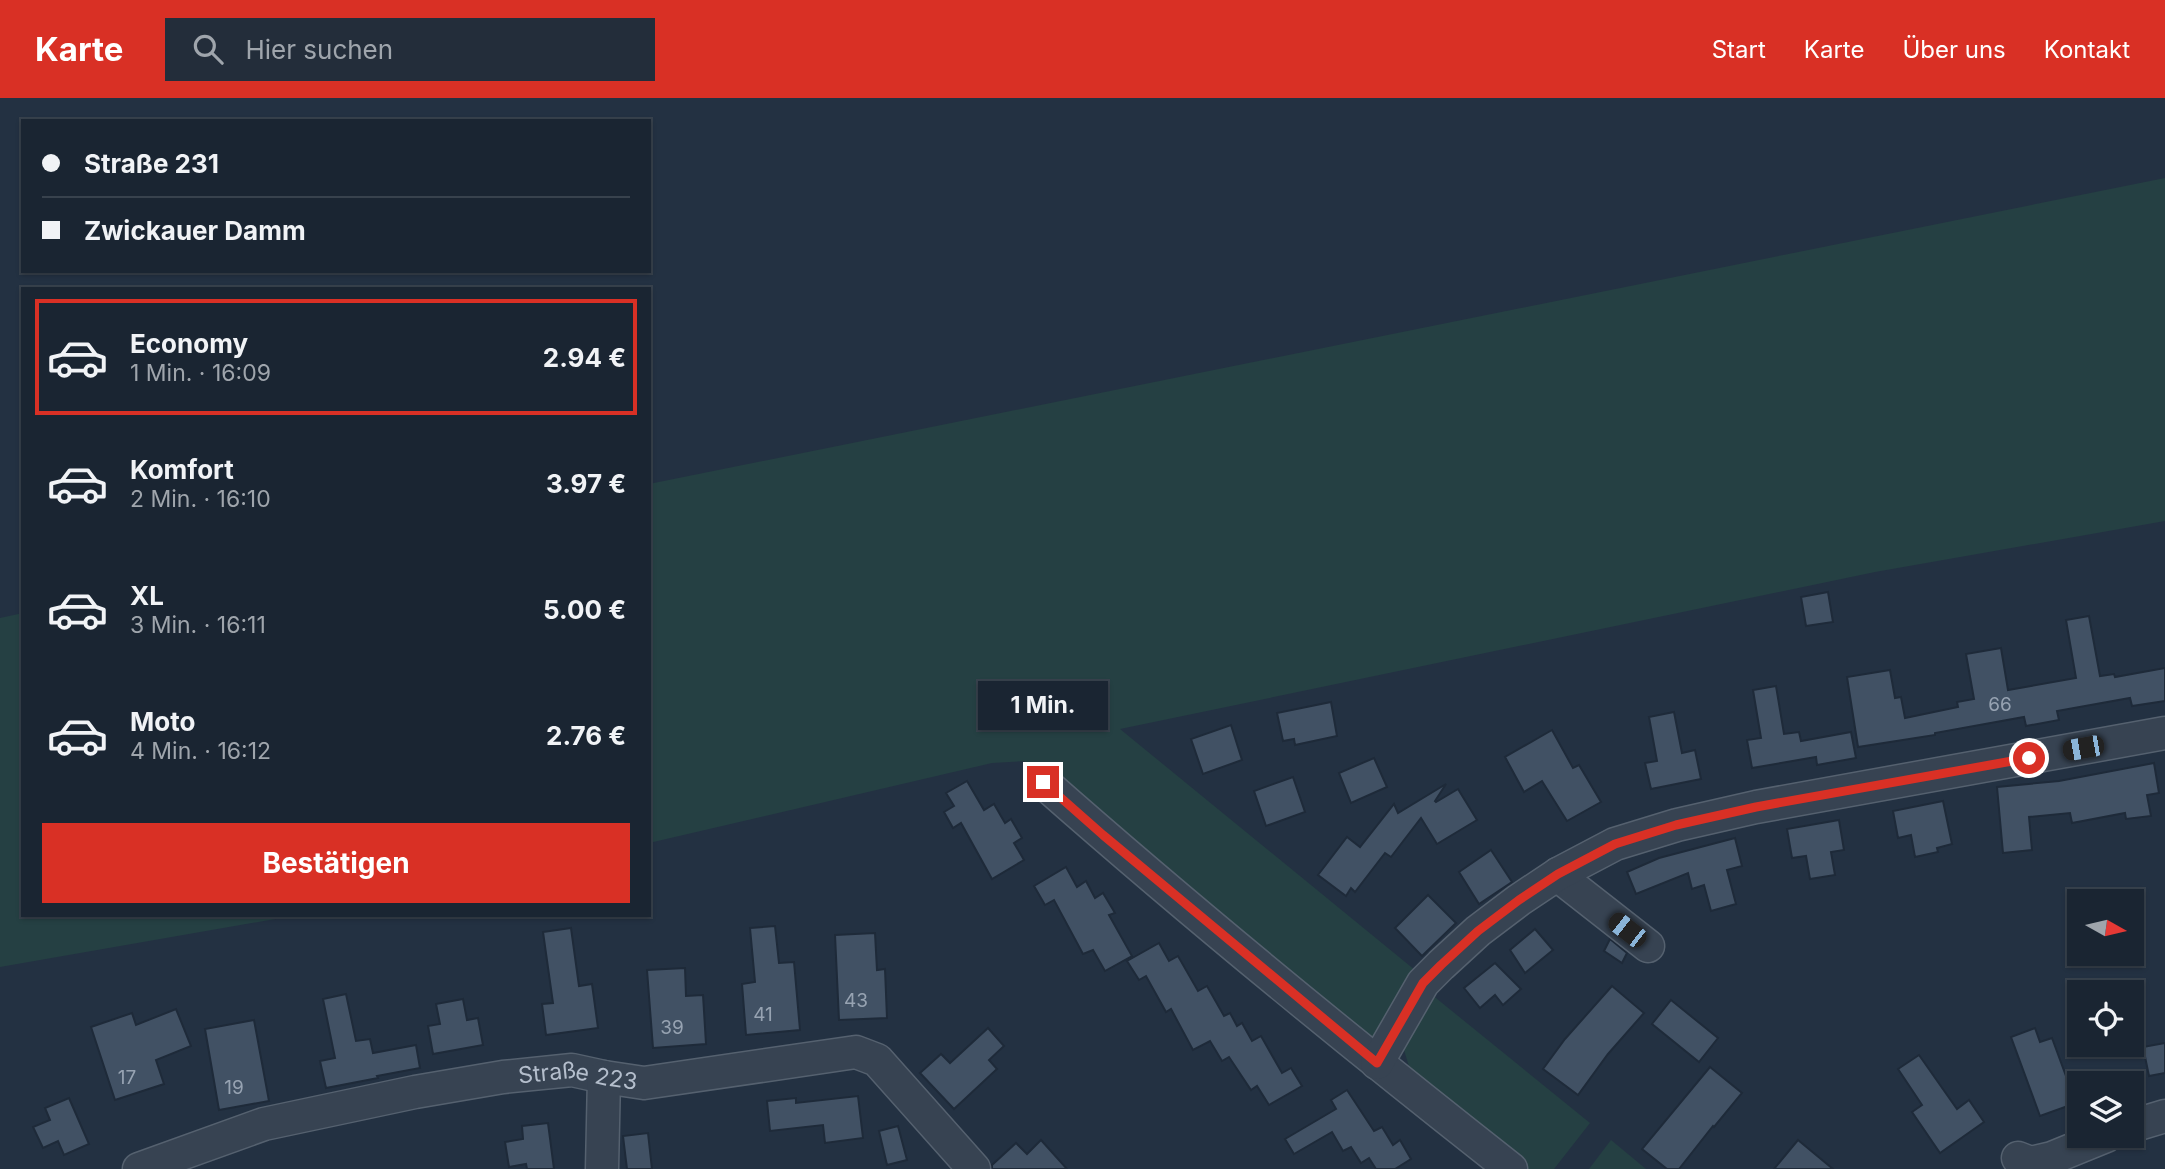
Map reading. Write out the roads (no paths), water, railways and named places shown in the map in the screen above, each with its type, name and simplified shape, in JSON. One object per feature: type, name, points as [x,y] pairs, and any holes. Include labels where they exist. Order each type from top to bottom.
[{"type":"street","points":[[1377,1063],[1423,983],[1478,931],[1558,874],[1615,844],[1676,825],[1756,807],[2165,733]]},
{"type":"street","points":[[1043,782],[1113,844],[1377,1063],[1511,1169]]},
{"type":"street","points":[[1558,874],[1648,946]]},
{"type":"street","name":"Straße 223","points":[[139,1168],[264,1124],[415,1092],[503,1077],[572,1070],[644,1083],[856,1052],[877,1060],[974,1169]]},
{"type":"street","points":[[602,1169],[604,1077]]},
{"type":"street","points":[[2144,1122],[2165,1116]]},
{"type":"street","points":[[2018,1158],[2031,1163],[2077,1148]]}]
